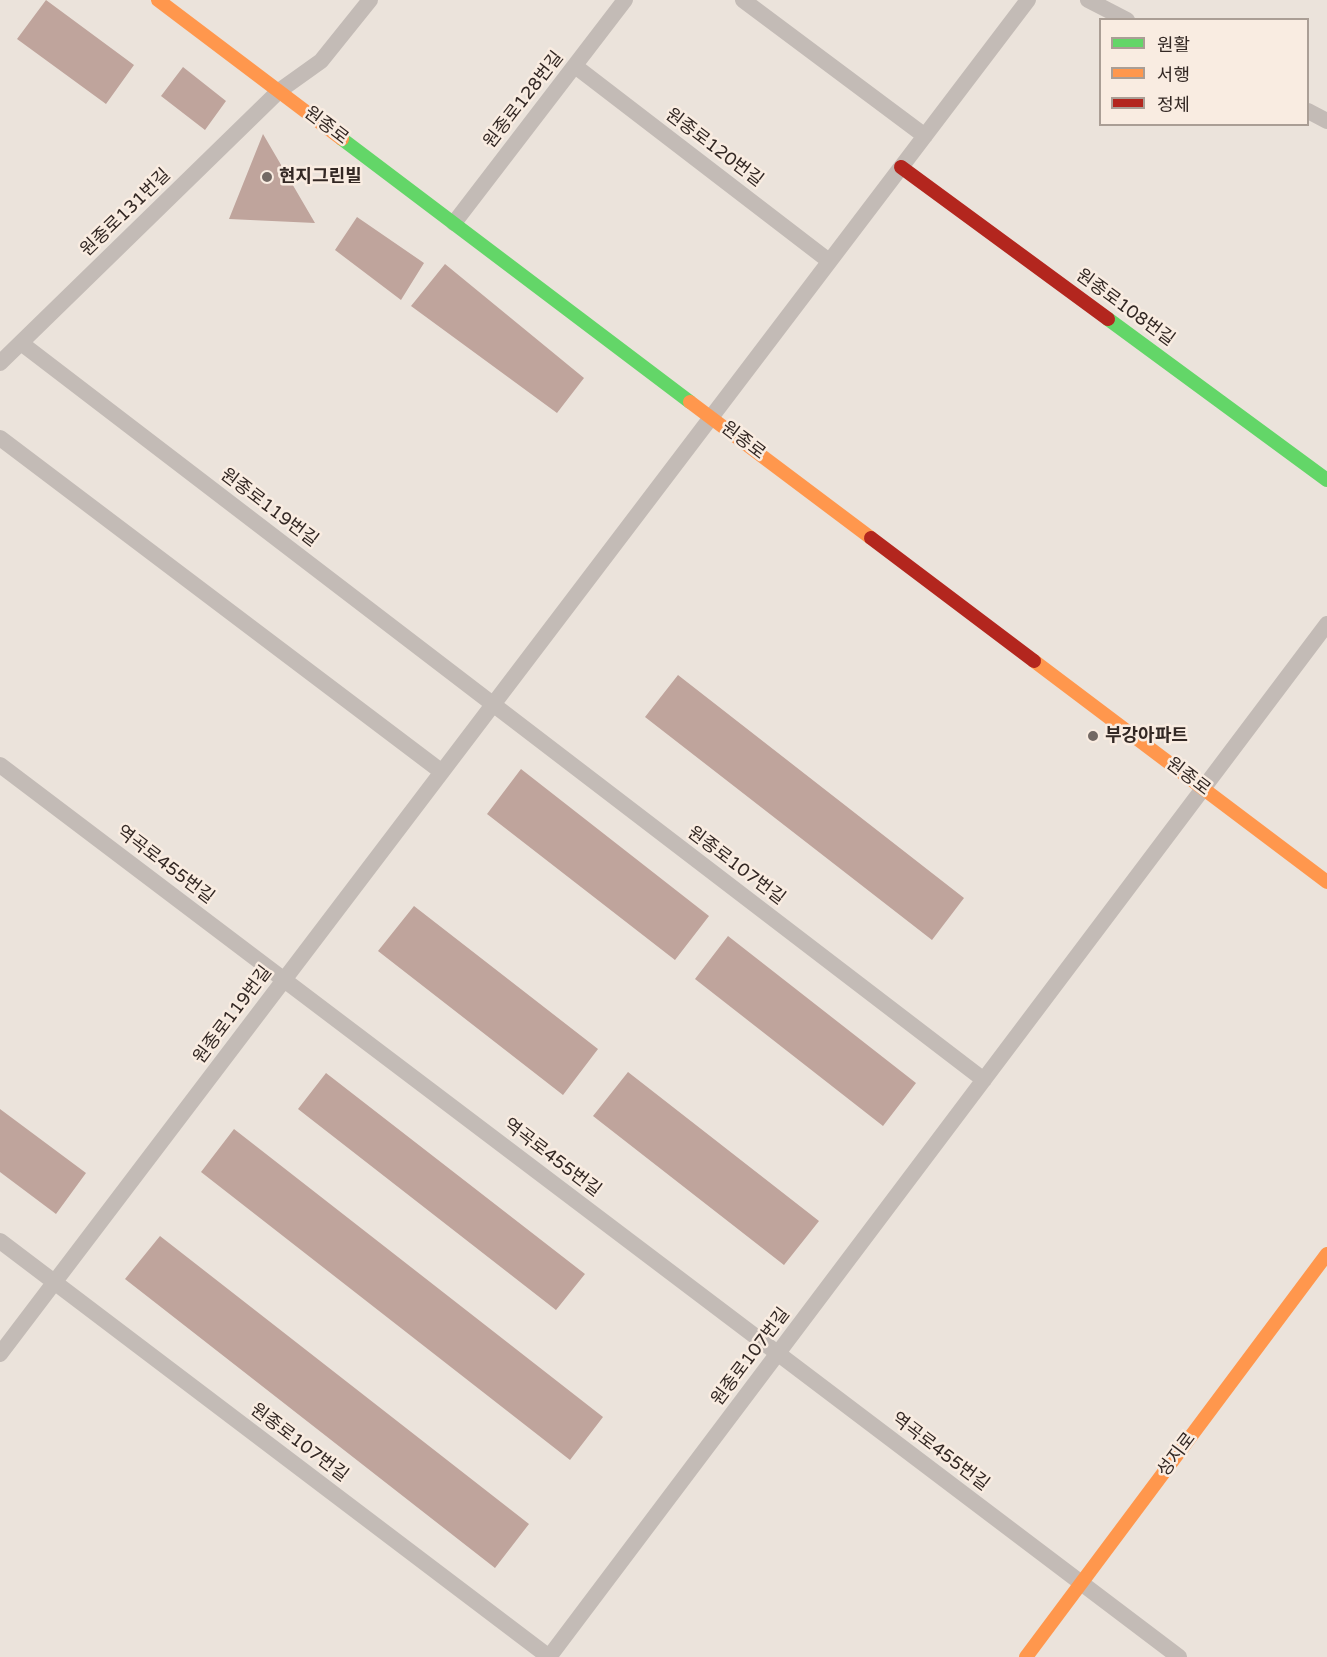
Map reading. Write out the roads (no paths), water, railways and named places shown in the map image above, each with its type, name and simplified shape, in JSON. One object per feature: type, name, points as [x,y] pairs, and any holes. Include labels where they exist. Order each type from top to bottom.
[{"type":"street","name":"원종로","points":[[158,0],[1327,882]]},
{"type":"street","name":"원종로108번길","points":[[901,167],[1327,480]]},
{"type":"street","name":"성지로","points":[[1026,1657],[1327,1254]]},
{"type":"lane","name":"원종로131번길","points":[[0,363],[279,91],[321,61],[370,0]]},
{"type":"lane","name":"원종로128번길","points":[[454,223],[625,0]]},
{"type":"lane","points":[[743,0],[925,136]]},
{"type":"lane","points":[[711,417],[1028,0]]},
{"type":"lane","points":[[1088,0],[1123,18]]},
{"type":"lane","name":"원종로120번길","points":[[575,66],[829,261]]},
{"type":"lane","points":[[1309,112],[1327,121]]},
{"type":"lane","name":"원종로119번길","points":[[21,343],[493,704]]},
{"type":"lane","name":"원종로119번길","points":[[0,1354],[711,417]]},
{"type":"lane","points":[[0,438],[442,772]]},
{"type":"lane","points":[[1203,788],[1327,624]]},
{"type":"lane","name":"원종로107번길","points":[[493,704],[984,1080]]},
{"type":"lane","name":"역곡로455번길","points":[[0,765],[1179,1657]]},
{"type":"lane","name":"원종로107번길","points":[[55,1282],[549,1657],[1203,788]]},
{"type":"lane","points":[[0,1241],[55,1282]]},
{"type":"place","name":"현지그린빌","points":[[267,177]]},
{"type":"place","name":"부강아파트","points":[[1093,736]]}]
